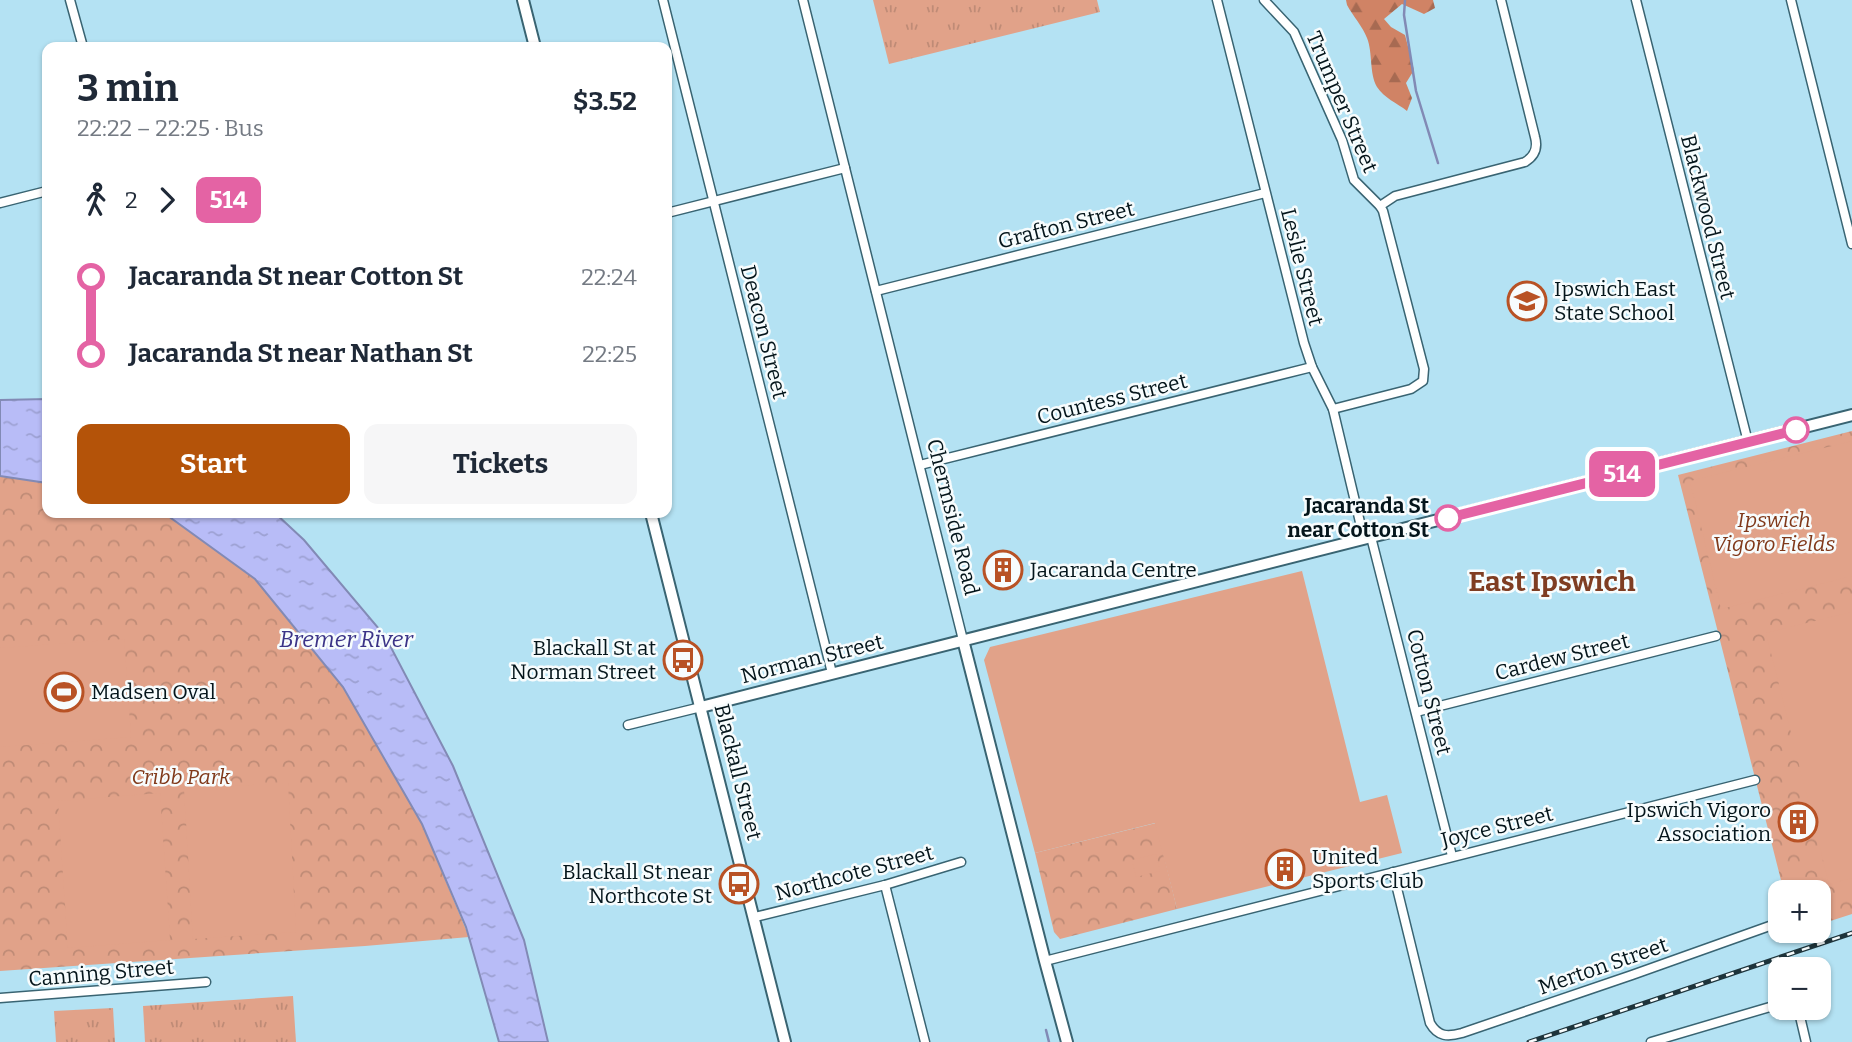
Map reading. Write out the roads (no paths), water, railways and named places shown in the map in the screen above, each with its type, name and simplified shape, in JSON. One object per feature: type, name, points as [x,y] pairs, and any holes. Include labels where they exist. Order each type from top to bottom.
[{"type":"street","points":[[70,0],[82,42]]},
{"type":"street","points":[[523,0],[534,42]]},
{"type":"street","name":"Deacon Street","points":[[663,0],[832,673]]},
{"type":"street","name":"Chermside Road","points":[[803,0],[1067,1042]]},
{"type":"street","name":"Leslie Street","points":[[1217,0],[1304,343],[1312,367],[1333,410],[1368,538]]},
{"type":"street","name":"Trumper Street","points":[[1264,0],[1293,32],[1342,140],[1354,180],[1380,206],[1386,218],[1424,369],[1423,381],[1411,389],[1333,410]]},
{"type":"street","points":[[1380,206],[1395,196],[1521,164],[1534,154],[1535,137],[1501,0]]},
{"type":"street","name":"Blackwood Street","points":[[1636,0],[1748,442]]},
{"type":"street","points":[[1791,0],[1852,244]]},
{"type":"street","points":[[672,211],[845,168]]},
{"type":"street","points":[[0,203],[42,192]]},
{"type":"street","name":"Grafton Street","points":[[876,291],[1265,192]]},
{"type":"street","name":"Countess Street","points":[[920,465],[1312,367]]},
{"type":"street","name":"Norman Street","points":[[628,724],[1852,415]]},
{"type":"street","name":"Blackall Street","points":[[652,518],[785,1042]]},
{"type":"street","name":"Cotton Street","points":[[1368,538],[1452,856]]},
{"type":"street","name":"Cardew Street","points":[[1416,712],[1716,636]]},
{"type":"street","name":"Joyce Street","points":[[1045,961],[1755,780]]},
{"type":"street","name":"Northcote Street","points":[[755,917],[885,885],[961,862]]},
{"type":"street","name":"Merton Street","points":[[1393,872],[1430,1023],[1440,1034],[1451,1036],[1768,927]]},
{"type":"street","points":[[885,885],[925,1042]]},
{"type":"street","name":"Canning Street","points":[[0,998],[206,982]]},
{"type":"street","points":[[1651,1042],[1768,1008]]},
{"type":"street","points":[[1801,1020],[1806,1042]]},
{"type":"water","points":[[42,399],[42,482],[0,476],[0,400]]},
{"type":"water","name":"Bremer River","points":[[171,518],[280,518],[304,540],[385,636],[453,766],[524,940],[548,1042],[499,1042],[466,927],[422,824],[343,687],[255,579]]},
{"type":"waterway","points":[[1405,0],[1404,15],[1416,91],[1438,163]]},
{"type":"waterway","points":[[1046,1030],[1049,1042]]},
{"type":"railway","points":[[1529,1042],[1852,933]]},
{"type":"place","name":"Ipswich East State School","points":[[1527,301]]},
{"type":"place","name":"Jacaranda St near Cotton St","points":[[1448,518]]},
{"type":"place","name":"Jacaranda Centre","points":[[1003,570]]},
{"type":"place","name":"Blackall St at Norman Street","points":[[683,660]]},
{"type":"place","name":"Madsen Oval","points":[[64,692]]},
{"type":"place","name":"Ipswich Vigoro Association","points":[[1798,822]]},
{"type":"place","name":"United Sports Club","points":[[1285,869]]},
{"type":"place","name":"Blackall St near Northcote St","points":[[739,884]]},
{"type":"district","name":"East Ipswich","points":[[1552,581]]},
{"type":"park label","name":"Ipswich Vigoro Fields","points":[[1774,532]]},
{"type":"park label","name":"Cribb Park","points":[[181,777]]}]
